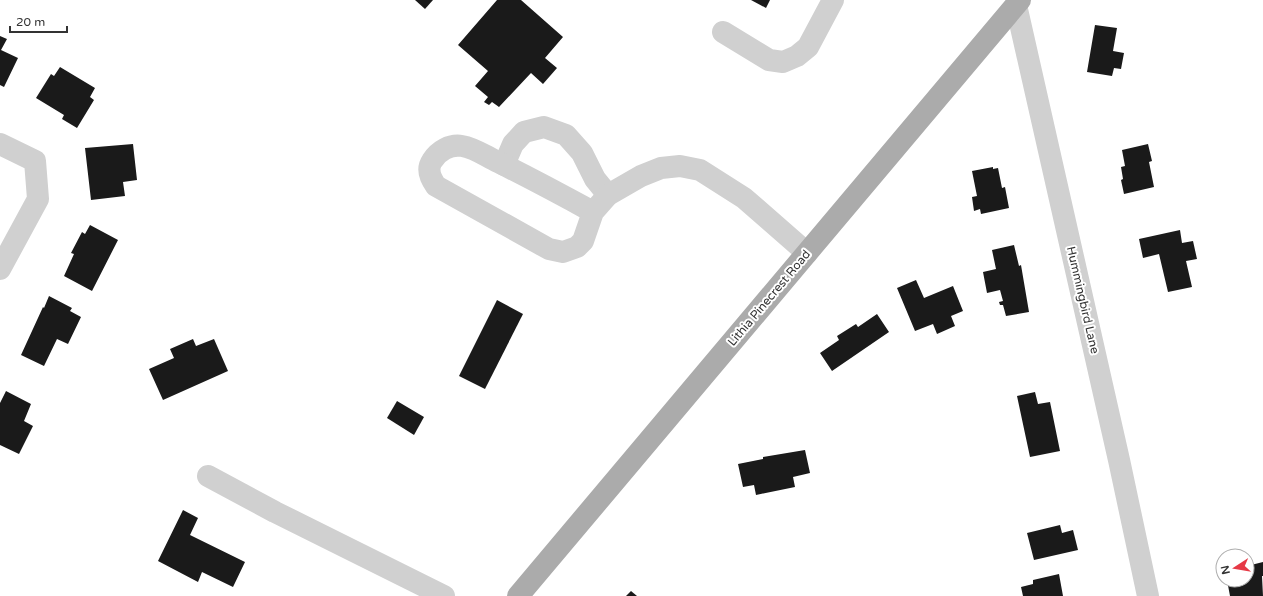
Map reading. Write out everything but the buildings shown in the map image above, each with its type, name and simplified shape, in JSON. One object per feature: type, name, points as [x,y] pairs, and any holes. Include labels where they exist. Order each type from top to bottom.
[{"type":"main road","name":"Lithia Pinecrest Road","points":[[518,596],[1018,3]]},
{"type":"street","points":[[723,32],[769,60],[783,62],[797,56],[808,47],[833,0]]},
{"type":"street","name":"Hummingbird Lane","points":[[1018,3],[1148,596]]},
{"type":"street","points":[[504,165],[513,144],[524,132],[544,127],[566,135],[582,153],[595,179],[608,195]]},
{"type":"street","points":[[0,144],[35,161],[38,199],[0,269]]},
{"type":"street","points":[[593,212],[504,165],[476,151],[462,146],[448,147],[435,155],[429,166],[430,178],[436,186],[549,249],[563,252],[577,247],[583,241],[593,212],[608,195],[641,176],[662,168],[680,166],[700,170],[744,198],[807,252]]},
{"type":"street","points":[[208,476],[275,512],[444,596]]}]
